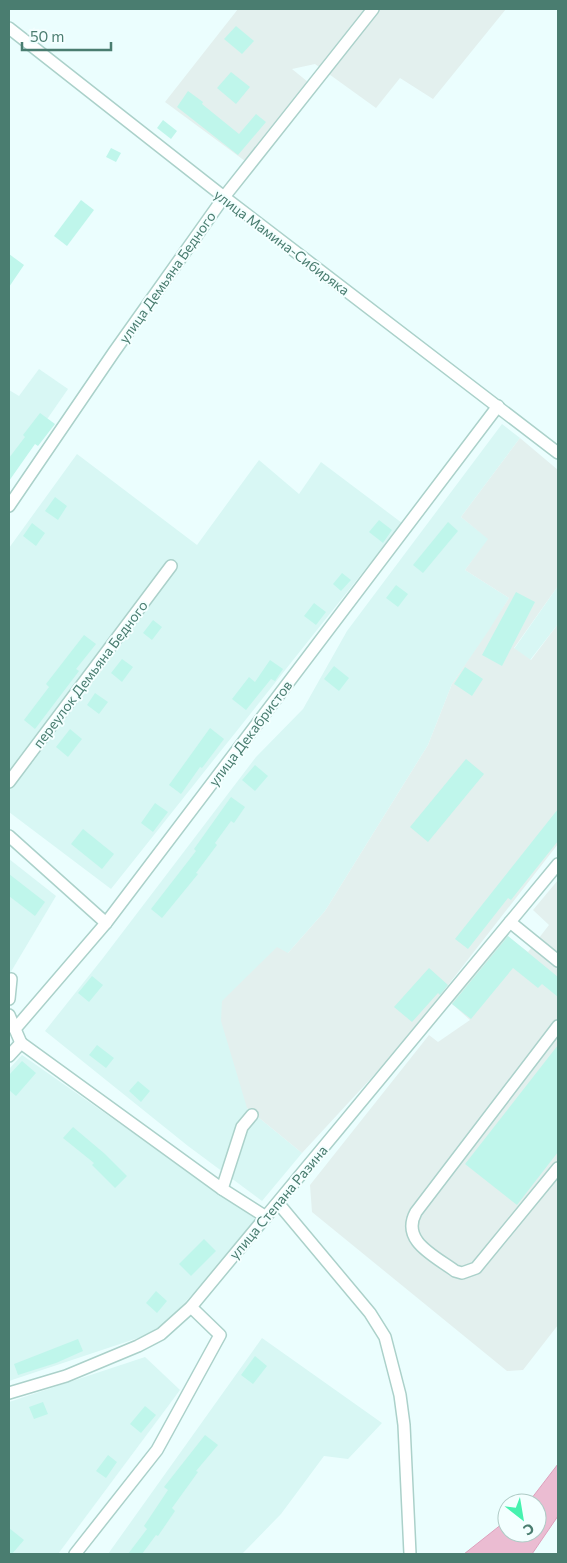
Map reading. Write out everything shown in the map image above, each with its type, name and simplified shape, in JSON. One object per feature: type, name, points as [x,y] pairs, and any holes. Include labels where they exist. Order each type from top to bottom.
[{"type":"street","name":"улица Демьяна Бедного","points":[[9,506],[114,352],[224,197],[373,9]]},
{"type":"street","name":"улица Мамина-Сибиряка","points":[[9,28],[224,197],[558,453]]},
{"type":"street","name":"улица Декабристов","points":[[15,1029],[106,923],[498,406]]},
{"type":"street","name":"переулок Демьяна Бедного","points":[[9,782],[171,566]]},
{"type":"street","points":[[9,836],[106,923]]},
{"type":"street","name":"улица Степана Разина","points":[[9,1393],[66,1376],[138,1346],[160,1334],[191,1307],[558,864]]},
{"type":"street","points":[[510,922],[558,961]]},
{"type":"street","points":[[9,1000],[11,978]]},
{"type":"street","points":[[9,1015],[21,1043],[222,1189],[266,1217]]},
{"type":"street","points":[[556,1033],[416,1212],[411,1221],[411,1230],[418,1245],[455,1271],[462,1273],[476,1268],[558,1168]]},
{"type":"street","points":[[9,1056],[21,1043]]},
{"type":"street","points":[[222,1189],[242,1127],[252,1115]]},
{"type":"street","points":[[278,1203],[370,1313],[385,1338],[400,1395],[404,1425],[410,1552]]},
{"type":"street","points":[[75,1554],[157,1450],[220,1335],[191,1307]]},
{"type":"shaded area","points":[[238,9],[506,9],[433,99],[400,78],[376,108],[315,64],[292,69],[308,82],[245,161],[165,102]]},
{"type":"shaded area","points":[[39,369],[68,389],[9,474],[9,390],[19,396]]},
{"type":"shaded area","points":[[502,424],[520,438],[461,517],[489,539],[465,570],[509,598],[490,630],[452,684],[428,745],[325,911],[288,953],[247,1108],[302,1153],[262,1201],[188,1146],[45,1031],[256,757],[303,709],[347,631]]},
{"type":"shaded area","points":[[520,438],[558,470],[558,586],[514,648],[531,660],[558,624],[558,844],[399,1048],[302,1153],[247,1108],[221,1021],[222,1001],[277,947],[288,953],[325,911],[428,745],[452,684],[509,598],[465,570],[488,539],[461,517]]},
{"type":"shaded area","points":[[77,454],[197,545],[259,460],[299,494],[321,462],[402,523],[111,889],[9,812],[9,548]]},
{"type":"shaded area","points":[[558,586],[558,624],[530,660],[514,649]]},
{"type":"shaded area","points":[[9,859],[56,896],[9,975]]},
{"type":"shaded area","points":[[558,880],[558,1325],[523,1370],[507,1371],[312,1212],[310,1185],[429,1035],[438,1042],[470,1020],[451,1003],[506,935],[528,952],[549,925],[533,910]]},
{"type":"shaded area","points":[[22,1055],[259,1221],[159,1331],[9,1381],[9,1069]]},
{"type":"shaded area","points":[[262,1338],[382,1423],[348,1459],[324,1456],[281,1514],[242,1554],[108,1554]]},
{"type":"shaded area","points":[[145,1357],[180,1390],[58,1554],[9,1554],[9,1402]]},
{"type":"shaded area","points":[[558,1464],[558,1516],[547,1532],[547,1493],[536,1493]]},
{"type":"shaded area","points":[[497,1528],[497,1543],[540,1543],[532,1554],[464,1554]]},
{"type":"building","points":[[236,26],[254,41],[242,54],[224,39]]},
{"type":"building","points":[[231,72],[250,87],[236,104],[217,88]]},
{"type":"building","points":[[188,91],[239,134],[256,114],[266,122],[238,155],[177,107]]},
{"type":"building","points":[[163,120],[177,131],[171,139],[157,128]]},
{"type":"building","points":[[111,148],[121,153],[116,162],[106,157]]},
{"type":"building","points":[[81,200],[94,210],[67,246],[54,236]]},
{"type":"building","points":[[9,254],[24,265],[9,287]]},
{"type":"building","points":[[40,413],[55,424],[38,446],[35,444],[9,481],[9,458],[25,437],[23,435]]},
{"type":"building","points":[[55,497],[67,506],[58,520],[45,511]]},
{"type":"building","points":[[379,520],[392,530],[383,543],[369,532]]},
{"type":"building","points":[[448,522],[458,531],[423,573],[413,565]]},
{"type":"building","points":[[32,523],[45,533],[36,546],[23,536]]},
{"type":"building","points":[[342,573],[351,580],[341,591],[333,584]]},
{"type":"building","points":[[396,585],[408,594],[398,607],[386,598]]},
{"type":"building","points":[[516,592],[535,602],[502,666],[482,655]]},
{"type":"building","points":[[314,603],[326,612],[316,625],[304,616]]},
{"type":"building","points":[[153,620],[162,627],[152,640],[143,633]]},
{"type":"building","points":[[84,635],[96,644],[76,669],[79,671],[35,729],[24,720],[49,687],[46,684]]},
{"type":"building","points":[[122,659],[133,667],[122,682],[111,673]]},
{"type":"building","points":[[270,660],[283,669],[275,681],[271,679],[246,710],[232,699],[249,677],[255,682]]},
{"type":"building","points":[[334,666],[349,678],[339,691],[324,679]]},
{"type":"building","points":[[465,667],[483,679],[472,696],[454,684]]},
{"type":"building","points":[[95,693],[108,702],[99,714],[87,705]]},
{"type":"building","points":[[210,728],[224,739],[202,768],[200,767],[181,794],[169,785]]},
{"type":"building","points":[[70,729],[82,739],[68,757],[56,747]]},
{"type":"building","points":[[466,759],[484,774],[428,842],[410,827]]},
{"type":"building","points":[[255,765],[268,776],[255,791],[242,780]]},
{"type":"building","points":[[231,797],[245,807],[234,823],[231,821],[215,843],[217,845],[196,873],[198,874],[162,918],[151,909],[196,851],[194,849]]},
{"type":"building","points":[[155,803],[168,812],[153,832],[141,823]]},
{"type":"building","points":[[558,809],[558,841],[511,900],[508,898],[468,949],[455,939]]},
{"type":"building","points":[[83,829],[114,854],[102,869],[71,844]]},
{"type":"building","points":[[9,874],[45,902],[35,916],[9,896]]},
{"type":"building","points":[[508,936],[558,977],[558,997],[542,984],[538,988],[513,968],[471,1019],[452,1004]]},
{"type":"building","points":[[429,968],[448,985],[440,995],[438,993],[412,1022],[394,1007]]},
{"type":"building","points":[[92,976],[103,985],[89,1002],[78,993]]},
{"type":"building","points":[[97,1045],[114,1058],[106,1068],[89,1055]]},
{"type":"building","points":[[558,1045],[558,1152],[517,1205],[465,1164]]},
{"type":"building","points":[[22,1061],[36,1073],[16,1096],[9,1090],[9,1075]]},
{"type":"building","points":[[138,1081],[150,1091],[141,1102],[129,1091]]},
{"type":"building","points":[[73,1127],[105,1154],[127,1176],[115,1188],[92,1165],[94,1163],[63,1138]]},
{"type":"building","points":[[204,1239],[216,1251],[191,1276],[179,1264]]},
{"type":"building","points":[[156,1291],[167,1301],[157,1313],[146,1303]]},
{"type":"building","points":[[78,1339],[83,1351],[56,1363],[18,1375],[14,1364]]},
{"type":"building","points":[[255,1356],[267,1366],[253,1384],[241,1375]]},
{"type":"building","points":[[43,1402],[48,1414],[34,1419],[29,1407]]},
{"type":"building","points":[[145,1406],[156,1415],[141,1433],[130,1424]]},
{"type":"building","points":[[205,1435],[218,1445],[196,1471],[198,1472],[172,1508],[175,1511],[158,1536],[156,1535],[142,1554],[128,1554],[147,1529],[144,1526],[168,1490],[164,1487]]},
{"type":"building","points":[[108,1455],[117,1462],[106,1478],[96,1471]]},
{"type":"building","points":[[9,1528],[24,1540],[12,1554],[9,1554]]}]
